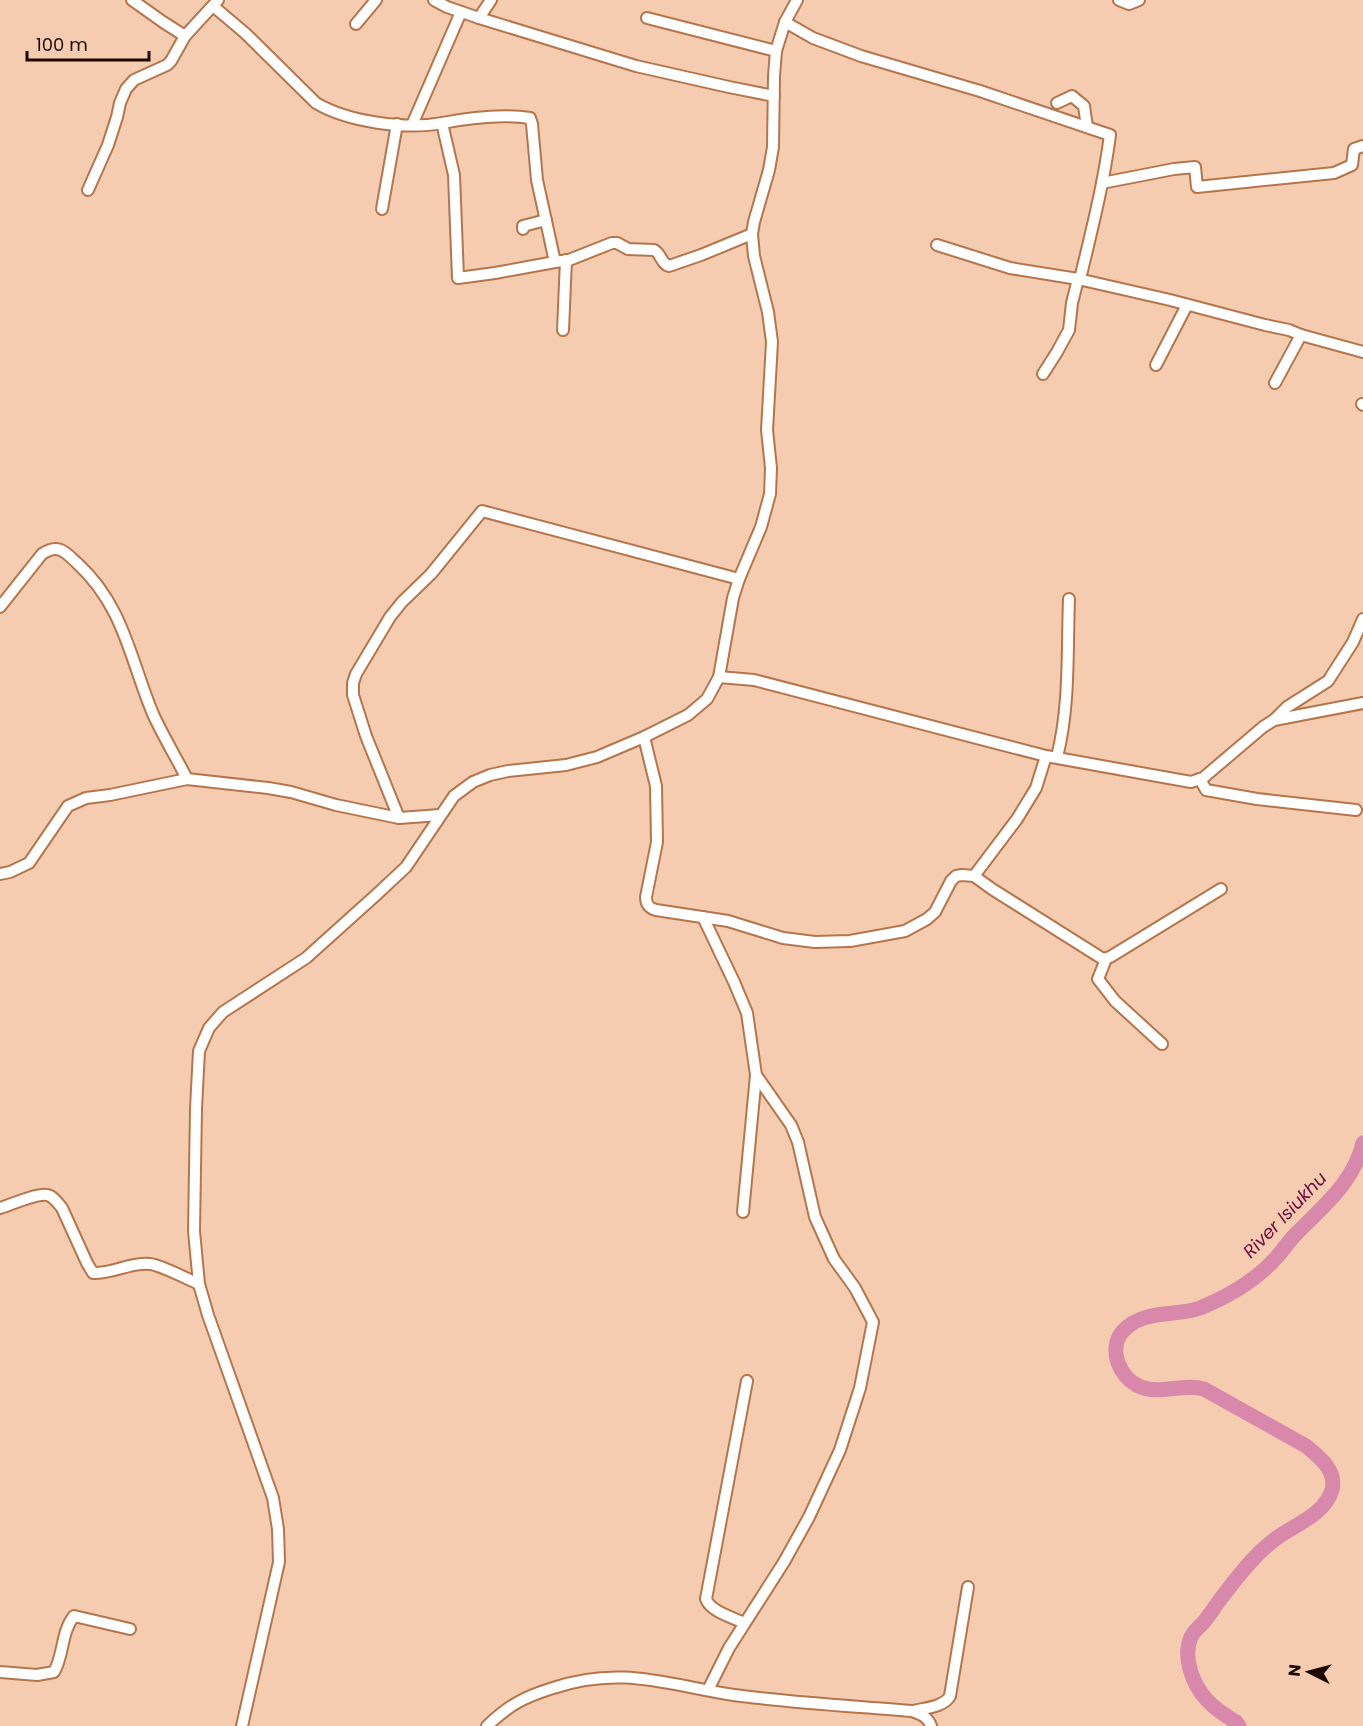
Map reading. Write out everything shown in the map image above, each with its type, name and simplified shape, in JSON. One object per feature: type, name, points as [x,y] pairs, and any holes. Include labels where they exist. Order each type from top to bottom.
[{"type":"street","points":[[132,0],[185,36]]},
{"type":"street","points":[[356,24],[376,0]]},
{"type":"street","points":[[434,0],[478,18],[636,66],[774,96]]},
{"type":"street","points":[[478,18],[491,0]]},
{"type":"street","points":[[242,1726],[279,1562],[278,1529],[273,1498],[199,1284],[194,1232],[199,1051],[209,1028],[223,1012],[306,958],[406,867],[454,796],[473,782],[508,771],[566,765],[597,757],[688,715],[707,699],[719,677],[733,598],[761,527],[770,494],[767,430],[771,342],[768,312],[754,256],[752,234],[771,157],[776,51],[785,22],[797,0]]},
{"type":"street","points":[[1119,0],[1129,4],[1139,0]]},
{"type":"street","points":[[88,190],[108,145],[126,89],[134,80],[167,65],[185,36],[216,3],[316,103],[327,110],[347,117],[412,125],[452,120],[530,118],[537,180],[546,220],[560,261],[563,330]]},
{"type":"street","points":[[412,125],[461,12]]},
{"type":"street","points":[[647,18],[776,51]]},
{"type":"street","points":[[785,22],[813,38],[861,56],[980,91],[1110,135],[1102,183],[1081,275],[1072,303],[1069,330],[1043,374]]},
{"type":"street","points":[[1056,103],[1072,96],[1084,106],[1087,127]]},
{"type":"street","points":[[442,123],[454,175],[458,278],[560,261],[612,243],[628,249],[657,251],[664,264],[669,266],[752,234]]},
{"type":"street","points":[[382,209],[398,124]]},
{"type":"street","points":[[1102,183],[1195,167],[1197,187],[1334,173],[1352,165],[1354,148],[1363,146]]},
{"type":"street","points":[[524,229],[523,226],[546,220]]},
{"type":"street","points":[[937,245],[1010,268],[1078,279],[1289,330],[1363,352]]},
{"type":"street","points":[[1156,365],[1187,305]]},
{"type":"street","points":[[1275,383],[1301,335]]},
{"type":"street","points":[[399,818],[366,736],[353,695],[353,683],[390,617],[431,574],[482,511],[739,579]]},
{"type":"street","points":[[0,608],[42,554],[54,548],[64,551],[97,584],[112,606],[153,714],[187,779]]},
{"type":"street","points":[[974,876],[1017,819],[1036,788],[1063,734],[1069,599]]},
{"type":"street","points":[[719,677],[754,680],[1051,756],[1191,782],[1200,779],[1274,720],[1287,706],[1328,681],[1353,642],[1363,619]]},
{"type":"street","points":[[1274,720],[1363,703]]},
{"type":"street","points":[[644,737],[656,786],[657,842],[646,897],[646,904],[650,908],[728,921],[783,938],[815,942],[850,940],[905,931],[935,912],[956,876],[974,876],[1095,956],[1106,959]]},
{"type":"street","points":[[0,874],[29,863],[68,806],[86,798],[187,779],[291,792],[336,805],[399,818],[440,815]]},
{"type":"street","points":[[1200,779],[1206,790],[1257,799],[1356,810]]},
{"type":"street","points":[[1162,1044],[1114,1000],[1098,979],[1106,959],[1221,889]]},
{"type":"street","points":[[703,917],[747,1013],[756,1075],[743,1212]]},
{"type":"street","points":[[708,1690],[729,1648],[784,1562],[840,1450],[860,1388],[873,1322],[855,1288],[834,1259],[815,1217],[798,1142],[790,1125],[756,1075]]},
{"type":"street","points":[[0,1208],[32,1197],[47,1195],[56,1200],[62,1208],[93,1273],[152,1263],[199,1284]]},
{"type":"street","points":[[744,1623],[714,1609],[708,1605],[706,1599],[747,1381]]},
{"type":"street","points":[[912,1711],[948,1701],[968,1587]]},
{"type":"street","points":[[0,1672],[37,1675],[54,1672],[60,1662],[68,1623],[74,1616],[130,1629]]},
{"type":"street","points":[[487,1726],[503,1711],[526,1697],[573,1681],[611,1676],[642,1678],[734,1695],[912,1711],[922,1714],[929,1720],[931,1726]]},
{"type":"waterway","name":"River Isiukhu","points":[[1239,1726],[1210,1703],[1197,1687],[1188,1662],[1191,1637],[1259,1554],[1274,1540],[1322,1507],[1332,1490],[1332,1476],[1326,1465],[1306,1446],[1204,1389],[1188,1387],[1156,1390],[1134,1383],[1122,1371],[1118,1363],[1116,1346],[1123,1331],[1140,1319],[1200,1308],[1231,1293],[1259,1274],[1325,1206],[1344,1183],[1359,1157],[1363,1143]]}]
